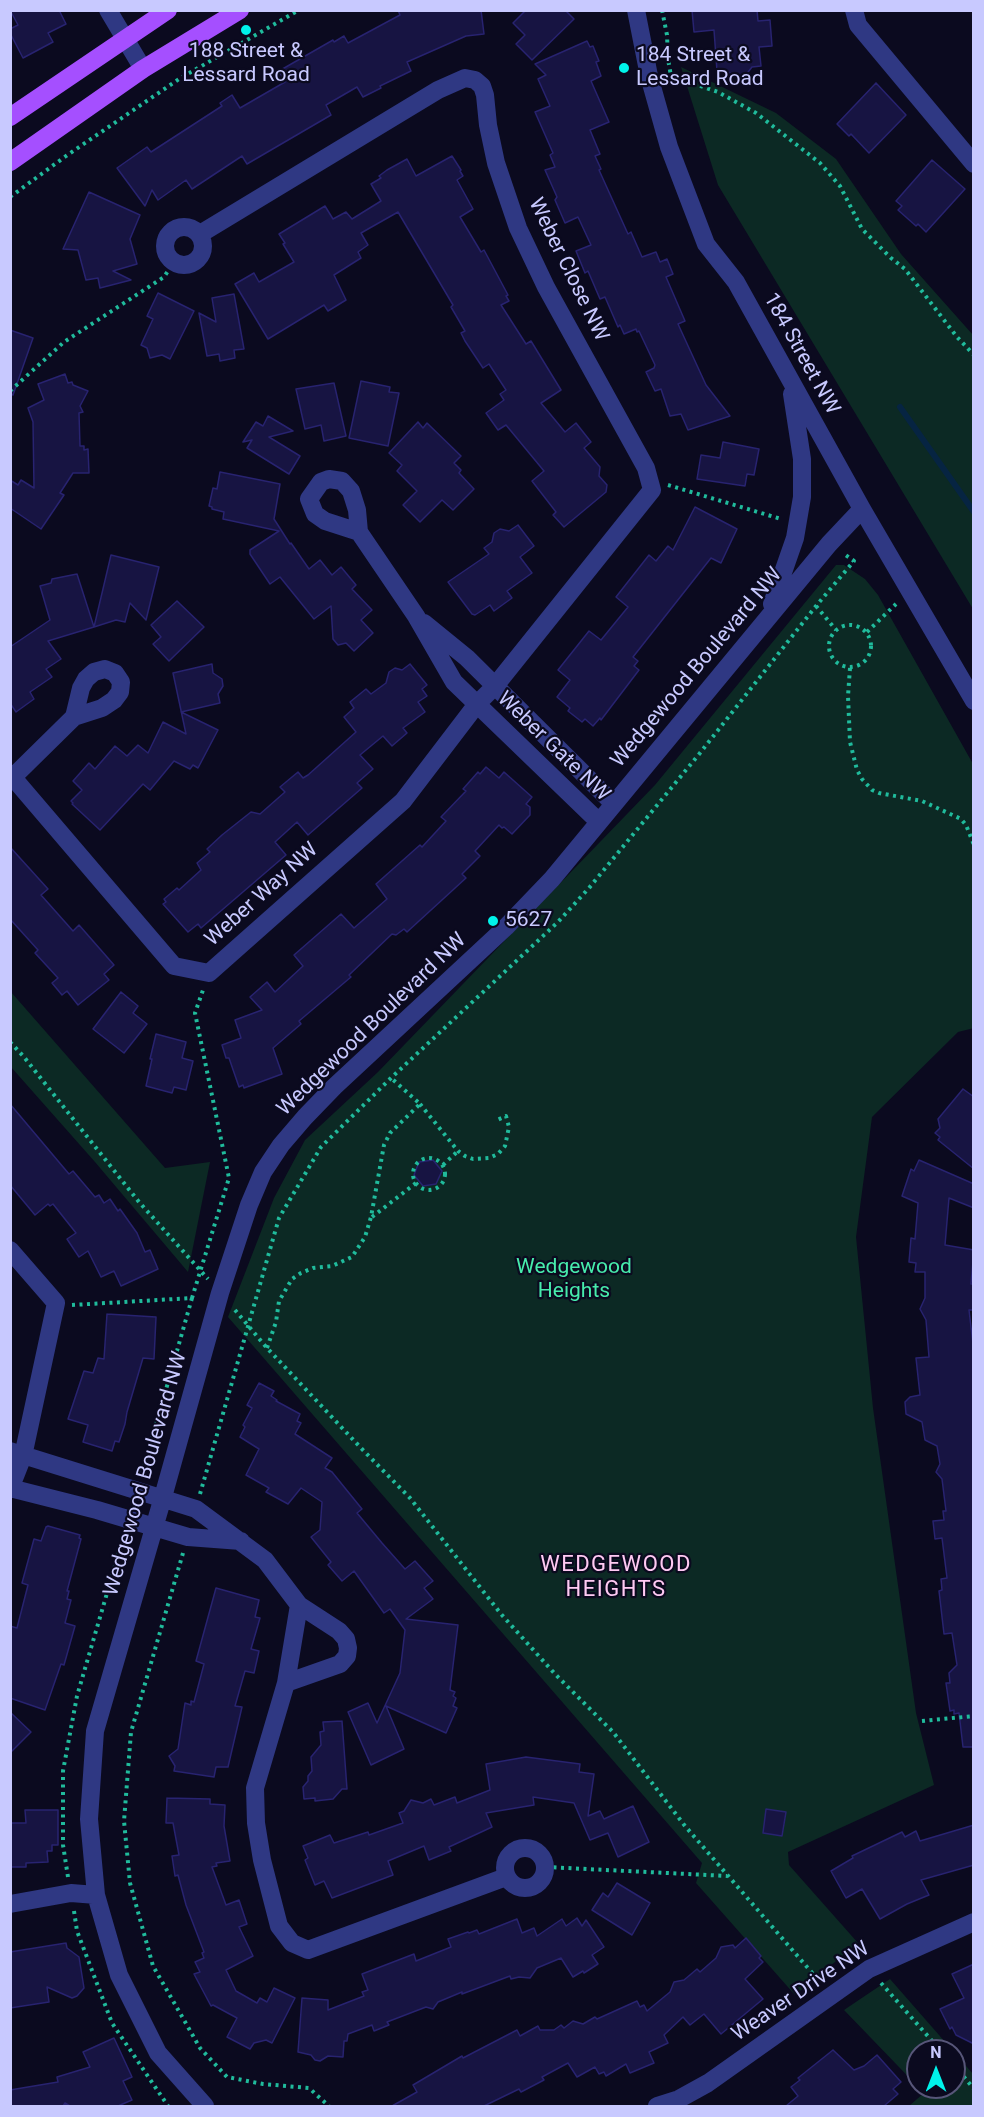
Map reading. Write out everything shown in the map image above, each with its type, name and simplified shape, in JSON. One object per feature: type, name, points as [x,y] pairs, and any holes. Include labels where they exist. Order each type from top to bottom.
[{"type":"main road","points":[[10,117],[168,10]]},
{"type":"main road","points":[[10,162],[143,69],[240,10]]},
{"type":"street","points":[[108,10],[143,69]]},
{"type":"street","name":"184 Street NW","points":[[636,10],[649,76],[669,147],[706,244],[736,282],[790,383],[974,701]]},
{"type":"street","points":[[854,10],[858,25],[974,164]]},
{"type":"street","name":"Weber Close NW","points":[[200,234],[438,90],[465,78],[475,80],[482,86],[485,95],[488,125],[496,163],[518,228],[546,287],[646,468],[652,490]]},
{"type":"street","points":[[184,226],[196,230],[204,245],[201,256],[192,264],[180,265],[174,262],[166,253],[165,240],[172,230],[184,226]]},
{"type":"street","points":[[767,617],[798,525],[803,478],[790,383]]},
{"type":"street","points":[[486,695],[652,490]]},
{"type":"street","name":"Wedgewood Boulevard NW","points":[[198,2105],[158,2052],[119,1976],[96,1895],[89,1819],[95,1731],[164,1497],[220,1293],[249,1205],[263,1172],[281,1144],[334,1087],[506,927],[552,879],[767,617],[862,509]]},
{"type":"street","points":[[359,532],[416,616],[454,682],[486,695]]},
{"type":"street","points":[[416,616],[467,658],[486,695]]},
{"type":"street","name":"Weber Gate NW","points":[[486,695],[614,804]]},
{"type":"street","name":"Weber Gate NW","points":[[486,695],[598,822]]},
{"type":"street","name":"Weber Way NW","points":[[74,717],[12,776],[174,966],[209,973],[403,801],[486,695]]},
{"type":"street","points":[[10,1250],[56,1303],[17,1454],[11,1488],[188,1537],[241,1541]]},
{"type":"street","points":[[17,1454],[137,1491],[164,1497],[196,1509],[265,1560],[299,1605],[339,1631],[346,1639],[347,1656],[340,1664],[286,1683]]},
{"type":"street","points":[[299,1605],[286,1683],[255,1788],[256,1823],[262,1860],[279,1926],[292,1943],[308,1950],[506,1877]]},
{"type":"street","points":[[517,1849],[536,1851],[546,1867],[543,1879],[527,1889],[515,1886],[506,1877],[507,1858],[517,1849]]},
{"type":"street","points":[[10,1904],[71,1893],[96,1895]]},
{"type":"street","name":"Weaver Drive NW","points":[[657,2106],[679,2099],[708,2082],[869,1969],[974,1922]]},
{"type":"path","points":[[10,197],[161,90],[298,10]]},
{"type":"path","points":[[662,10],[671,76],[718,92],[756,113],[820,163],[840,186],[862,230],[905,269],[974,356]]},
{"type":"path","points":[[10,392],[64,342],[164,277],[174,262]]},
{"type":"path","points":[[652,490],[669,484],[798,525]]},
{"type":"path","points":[[196,1509],[279,1218],[321,1147],[391,1078],[558,922],[589,888],[854,561],[829,544]]},
{"type":"path","points":[[867,632],[910,591]]},
{"type":"path","points":[[816,606],[836,630]]},
{"type":"path","points":[[850,625],[867,632],[872,644],[869,656],[860,665],[850,668],[840,664],[831,654],[830,639],[836,630],[850,625]]},
{"type":"path","points":[[850,668],[848,714],[850,742],[857,770],[862,779],[872,790],[879,793],[922,801],[961,819],[974,844]]},
{"type":"path","points":[[56,1303],[77,1306],[192,1298],[229,1178],[195,1013],[209,973]]},
{"type":"path","points":[[10,1042],[140,1202],[267,1348],[410,1498],[526,1643],[613,1732],[685,1826],[832,1995]]},
{"type":"path","points":[[391,1078],[420,1104],[458,1151],[465,1156],[480,1160],[498,1154],[505,1146],[509,1127],[506,1116],[495,1121]]},
{"type":"path","points":[[267,1348],[276,1322],[279,1301],[292,1279],[313,1268],[332,1266],[352,1257],[365,1237],[371,1217],[384,1145],[390,1133],[420,1104]]},
{"type":"path","points":[[443,1165],[458,1151]]},
{"type":"path","points":[[431,1157],[443,1165],[446,1177],[436,1189],[425,1189],[416,1183],[414,1168],[421,1160],[431,1157]]},
{"type":"path","points":[[371,1217],[416,1183]]},
{"type":"path","points":[[188,1537],[131,1732],[124,1821],[130,1883],[153,1966],[200,2048],[227,2077],[263,2084],[309,2088],[329,2106]]},
{"type":"path","points":[[922,1721],[974,1716]]},
{"type":"path","points":[[546,1867],[728,1876]]},
{"type":"path","points":[[869,1969],[930,2039]]},
{"type":"green space","points":[[681,67],[776,113],[836,159],[901,254],[973,335],[973,609],[718,185]]},
{"type":"green space","name":"Wedgewood Heights","points":[[836,565],[844,565],[865,579],[878,595],[973,764],[974,1028],[958,1032],[872,1117],[856,1237],[873,1408],[916,1713],[934,1785],[788,1852],[789,1865],[858,1943],[795,1995],[696,1883],[702,1863],[228,1317],[274,1198],[305,1140],[378,1072],[655,785]]},
{"type":"green space","points":[[11,992],[165,1168],[210,1162],[188,1272],[11,1067]]},
{"type":"green space","points":[[890,1979],[942,2039],[906,2039],[906,2075],[844,2010]]},
{"type":"green space","points":[[966,2066],[973,2074],[973,2106],[909,2106],[917,2099],[966,2099]]},
{"type":"building","points":[[10,10],[59,10],[66,24],[48,33],[53,42],[23,58],[10,33],[10,29],[18,25]]},
{"type":"building","points":[[398,10],[481,10],[484,34],[466,36],[407,62],[411,71],[363,97],[357,87],[326,105],[331,115],[247,164],[242,156],[192,189],[186,180],[158,200],[152,190],[145,206],[117,168],[147,147],[151,152],[222,106],[220,103],[232,95],[240,108],[285,82],[279,71],[333,40],[334,42],[344,36],[348,43],[400,15]]},
{"type":"building","points":[[526,10],[565,10],[574,19],[532,60],[516,44],[525,35],[513,23]]},
{"type":"building","points":[[692,10],[757,10],[758,21],[770,20],[772,46],[759,47],[761,66],[752,67],[745,76],[736,77],[725,70],[717,71],[714,30],[694,32]]},
{"type":"building","points":[[587,41],[590,47],[593,46],[599,61],[596,62],[601,76],[591,81],[609,122],[590,130],[600,154],[595,156],[601,169],[599,170],[628,234],[631,232],[642,257],[656,252],[660,262],[667,259],[673,274],[666,277],[685,321],[678,324],[706,385],[730,416],[688,430],[681,414],[670,416],[661,389],[655,391],[646,372],[655,365],[639,331],[637,332],[636,329],[624,334],[620,325],[618,327],[605,297],[600,299],[588,271],[585,273],[576,251],[591,245],[578,217],[565,223],[545,170],[555,167],[550,155],[553,153],[535,112],[550,106],[538,79],[546,75],[535,64]]},
{"type":"building","points":[[876,83],[906,115],[869,153],[851,134],[849,136],[837,124]]},
{"type":"building","points":[[452,156],[463,176],[457,180],[473,209],[460,217],[481,252],[484,250],[508,295],[506,296],[509,301],[501,305],[526,344],[531,341],[561,390],[541,403],[565,432],[576,423],[591,442],[584,448],[600,467],[599,476],[607,485],[606,492],[564,527],[553,515],[556,512],[532,481],[544,471],[506,425],[498,430],[486,413],[504,400],[500,394],[506,390],[489,364],[483,368],[465,341],[461,333],[465,331],[451,307],[453,305],[398,212],[361,233],[368,245],[358,252],[361,258],[334,275],[346,300],[328,311],[324,305],[268,339],[235,284],[254,273],[259,282],[294,262],[279,234],[325,206],[333,219],[346,212],[352,219],[381,201],[371,184],[381,178],[379,176],[387,170],[407,159],[416,176]]},
{"type":"building","points":[[932,160],[965,189],[926,232],[898,210],[902,206],[896,201]]},
{"type":"building","points":[[89,192],[140,215],[130,239],[137,264],[113,271],[131,280],[100,288],[98,278],[86,280],[78,250],[63,249]]},
{"type":"building","points":[[158,293],[194,311],[170,359],[162,355],[150,358],[147,348],[141,345],[153,319],[147,316]]},
{"type":"building","points":[[234,294],[244,349],[234,350],[235,358],[220,361],[219,354],[207,356],[199,313],[216,322],[212,298]]},
{"type":"building","points":[[10,330],[33,338],[13,395],[10,394]]},
{"type":"building","points":[[65,374],[68,383],[72,382],[73,385],[88,391],[80,406],[83,412],[79,413],[80,446],[84,446],[84,450],[88,449],[89,473],[73,473],[60,493],[64,495],[41,529],[10,508],[10,480],[18,485],[21,480],[34,488],[33,422],[28,408],[44,400],[38,384]]},
{"type":"building","points":[[361,381],[390,387],[389,392],[399,393],[388,446],[349,438]]},
{"type":"building","points":[[334,383],[346,436],[324,441],[321,425],[305,429],[296,389]]},
{"type":"building","points":[[268,416],[293,431],[269,437],[300,456],[289,474],[247,448],[252,440],[243,442],[256,422],[263,426]]},
{"type":"building","points":[[418,422],[423,428],[427,423],[461,456],[454,463],[461,470],[459,473],[474,489],[453,510],[442,500],[420,522],[403,505],[417,491],[397,471],[402,465],[389,453]]},
{"type":"building","points":[[723,442],[759,449],[754,475],[747,474],[745,486],[697,479],[701,455],[720,458]]},
{"type":"building","points":[[220,472],[280,484],[274,519],[290,544],[309,569],[320,560],[332,575],[341,567],[356,585],[352,589],[372,610],[361,620],[373,633],[354,651],[346,643],[338,645],[333,639],[331,606],[314,619],[280,577],[270,584],[250,554],[250,550],[279,531],[223,519],[224,512],[209,506],[213,488],[217,489]]},
{"type":"building","points":[[695,507],[737,529],[721,563],[711,558],[633,657],[638,661],[634,666],[639,670],[601,720],[600,718],[593,726],[585,719],[582,722],[568,711],[570,708],[557,697],[570,680],[558,670],[589,631],[601,640],[628,607],[616,597],[649,555],[656,561],[668,546],[673,550]]},
{"type":"building","points":[[518,525],[534,546],[520,557],[532,573],[507,591],[512,598],[494,611],[490,605],[475,615],[472,614],[448,582],[489,554],[484,548],[492,542],[494,533],[500,529],[509,531]]},
{"type":"building","points":[[111,555],[159,567],[146,620],[130,603],[125,622],[116,620],[94,627]]},
{"type":"building","points":[[77,574],[94,627],[48,641],[61,659],[46,669],[52,677],[30,692],[34,699],[16,712],[10,703],[10,647],[50,620],[40,586],[51,583],[52,579]]},
{"type":"building","points":[[177,601],[204,627],[169,661],[153,644],[161,637],[151,625]]},
{"type":"building","points":[[212,664],[213,673],[222,679],[223,686],[218,694],[220,703],[181,712],[173,673]]},
{"type":"building","points":[[410,664],[427,685],[422,689],[427,696],[418,702],[425,712],[403,728],[407,733],[392,746],[383,736],[360,755],[373,769],[357,783],[362,788],[308,835],[297,822],[275,842],[286,855],[201,928],[198,924],[188,932],[163,904],[166,902],[164,899],[177,888],[179,890],[201,870],[197,863],[210,852],[207,849],[222,835],[251,812],[260,814],[285,792],[280,787],[298,772],[303,778],[308,775],[356,732],[344,717],[354,708],[350,702],[366,689],[371,694],[386,683],[389,672],[395,668],[402,670]]},
{"type":"building","points":[[181,712],[218,730],[198,768],[193,765],[190,769],[174,761],[150,790],[143,784],[100,830],[72,804],[71,801],[82,790],[73,781],[89,763],[95,769],[115,746],[127,756],[138,745],[148,753],[163,722],[186,734]]},
{"type":"building","points":[[486,767],[499,778],[504,772],[532,797],[526,804],[530,807],[530,815],[512,834],[499,825],[475,851],[480,856],[462,874],[466,878],[407,932],[404,929],[396,935],[392,934],[349,975],[351,977],[299,1021],[301,1024],[273,1048],[282,1074],[244,1088],[243,1085],[239,1087],[222,1045],[241,1038],[235,1020],[262,1010],[250,997],[267,982],[275,992],[303,966],[294,955],[341,914],[354,928],[387,899],[376,884],[420,845],[422,847],[446,821],[441,817],[466,791],[463,789],[478,772],[480,774]]},
{"type":"building","points":[[10,847],[48,889],[41,895],[73,931],[79,925],[114,965],[104,974],[109,980],[78,1005],[67,991],[62,995],[52,983],[58,978],[35,953],[38,950],[10,919]]},
{"type":"building","points":[[121,992],[138,1006],[133,1013],[147,1024],[124,1053],[93,1029]]},
{"type":"building","points":[[156,1034],[186,1042],[182,1058],[193,1061],[186,1090],[174,1087],[172,1093],[146,1086]]},
{"type":"building","points":[[963,1089],[974,1097],[974,1169],[938,1140],[940,1137],[935,1133],[940,1128],[938,1119]]},
{"type":"building","points":[[10,1104],[69,1174],[73,1171],[95,1197],[99,1195],[104,1203],[110,1199],[118,1211],[120,1209],[137,1233],[145,1252],[150,1250],[158,1269],[121,1286],[114,1271],[101,1277],[88,1251],[79,1257],[67,1239],[76,1233],[53,1204],[50,1206],[48,1204],[35,1215],[10,1185]]},
{"type":"building","points":[[433,1160],[442,1171],[436,1184],[423,1186],[414,1175],[419,1162]]},
{"type":"building","points":[[919,1160],[974,1184],[974,1208],[949,1198],[945,1245],[974,1250],[971,1284],[974,1284],[974,1310],[969,1310],[974,1352],[974,1747],[963,1747],[959,1713],[954,1714],[954,1710],[950,1711],[946,1683],[950,1683],[949,1673],[957,1665],[952,1633],[944,1634],[939,1591],[942,1590],[941,1579],[947,1578],[942,1538],[935,1539],[933,1521],[944,1520],[943,1511],[946,1511],[942,1479],[936,1472],[940,1464],[937,1446],[925,1440],[922,1422],[906,1414],[905,1402],[910,1397],[920,1395],[916,1358],[929,1357],[926,1320],[920,1309],[925,1298],[925,1272],[915,1272],[916,1263],[909,1262],[911,1238],[915,1239],[918,1203],[902,1196],[911,1169],[914,1171]]},
{"type":"building","points":[[107,1314],[156,1317],[154,1359],[143,1358],[119,1442],[115,1441],[112,1451],[83,1442],[88,1425],[68,1419],[84,1371],[93,1373],[98,1358],[104,1359]]},
{"type":"building","points":[[259,1383],[274,1391],[271,1396],[276,1401],[300,1414],[297,1421],[301,1423],[295,1434],[332,1458],[325,1468],[332,1472],[362,1509],[357,1513],[382,1543],[405,1569],[415,1561],[433,1581],[424,1588],[433,1599],[406,1619],[458,1625],[450,1690],[455,1692],[453,1696],[456,1698],[453,1706],[457,1708],[446,1733],[386,1706],[404,1749],[371,1765],[348,1712],[368,1703],[377,1723],[400,1673],[405,1630],[390,1609],[384,1613],[354,1571],[342,1581],[328,1565],[331,1562],[311,1537],[320,1530],[322,1502],[301,1488],[288,1504],[266,1492],[269,1488],[246,1475],[259,1449],[240,1437],[245,1427],[243,1425],[252,1408],[247,1405]]},
{"type":"building","points":[[48,1526],[80,1535],[81,1539],[67,1591],[69,1591],[67,1599],[71,1600],[65,1623],[75,1626],[64,1665],[61,1664],[45,1710],[10,1698],[10,1626],[17,1628],[28,1585],[22,1583],[34,1539],[41,1541]]},
{"type":"building","points":[[216,1588],[259,1600],[255,1617],[260,1618],[251,1649],[259,1651],[254,1673],[245,1671],[235,1706],[242,1707],[228,1767],[216,1767],[214,1777],[174,1771],[175,1766],[169,1756],[178,1749],[185,1703],[191,1705],[191,1701],[194,1702],[204,1664],[196,1661]]},
{"type":"building","points":[[10,1712],[31,1732],[10,1753]]},
{"type":"building","points":[[342,1721],[347,1789],[342,1789],[333,1799],[315,1801],[315,1798],[304,1799],[303,1787],[312,1771],[311,1757],[321,1745],[320,1732],[324,1731],[323,1722]]},
{"type":"building","points":[[526,1757],[580,1764],[579,1772],[594,1774],[588,1816],[600,1811],[604,1819],[633,1806],[649,1842],[618,1857],[608,1833],[590,1840],[574,1803],[533,1797],[534,1805],[486,1813],[492,1827],[449,1847],[451,1851],[429,1860],[424,1846],[388,1861],[393,1875],[332,1898],[324,1881],[315,1885],[305,1860],[308,1858],[303,1846],[330,1835],[334,1843],[368,1832],[369,1835],[403,1823],[399,1813],[404,1811],[411,1800],[423,1803],[431,1799],[434,1805],[455,1797],[457,1803],[490,1790],[486,1764]]},
{"type":"building","points":[[167,1798],[210,1799],[210,1804],[225,1805],[224,1826],[230,1861],[216,1863],[217,1866],[212,1867],[226,1905],[239,1900],[247,1924],[239,1927],[253,1956],[226,1970],[236,1991],[257,2003],[260,1998],[267,2002],[274,1988],[295,1998],[272,2043],[266,2040],[254,2043],[250,2049],[227,2037],[237,2018],[211,2006],[194,1974],[200,1972],[195,1962],[204,1958],[202,1953],[204,1952],[186,1905],[178,1875],[175,1876],[172,1856],[179,1855],[173,1823],[166,1823]]},
{"type":"building","points":[[766,1809],[786,1812],[782,1836],[763,1833]]},
{"type":"building","points":[[25,1810],[58,1810],[58,1845],[52,1845],[52,1851],[47,1851],[48,1862],[26,1863],[26,1867],[10,1867],[10,1823],[26,1823]]},
{"type":"building","points":[[974,1825],[974,1865],[921,1880],[929,1895],[880,1919],[862,1889],[846,1898],[831,1871],[853,1858],[852,1856],[902,1832],[905,1837],[916,1831],[920,1841]]},
{"type":"building","points":[[617,1883],[650,1903],[632,1935],[592,1910],[603,1893],[608,1897]]},
{"type":"building","points":[[577,1918],[582,1926],[586,1920],[604,1947],[592,1955],[598,1964],[584,1973],[583,1971],[573,1977],[561,1958],[537,1968],[530,1978],[511,1979],[510,1976],[438,2002],[433,2009],[426,2007],[387,2022],[389,2025],[374,2031],[372,2025],[348,2034],[347,2041],[344,2041],[343,2057],[328,2056],[320,2061],[315,2060],[311,2055],[298,2052],[302,1998],[328,2000],[328,2010],[364,1996],[362,1992],[368,1990],[362,1974],[414,1954],[416,1961],[451,1947],[448,1939],[477,1930],[479,1934],[517,1919],[522,1933],[534,1928],[537,1936],[562,1919],[566,1926]]},
{"type":"building","points":[[746,1938],[761,1956],[759,1958],[763,1962],[745,1979],[763,1999],[721,2034],[704,2014],[690,2025],[683,2017],[664,2035],[668,2043],[649,2052],[654,2063],[630,2073],[626,2064],[606,2076],[604,2072],[599,2074],[595,2067],[577,2077],[568,2063],[542,2077],[544,2080],[521,2092],[519,2089],[484,2106],[392,2106],[417,2092],[413,2085],[462,2056],[463,2058],[517,2030],[520,2036],[538,2026],[540,2030],[554,2030],[561,2025],[564,2028],[573,2021],[583,2024],[637,2001],[640,2007],[644,2005],[647,2011],[670,1992],[674,1982],[684,1980],[697,1969],[700,1972],[716,1958],[721,1947],[733,1945],[735,1948]]},
{"type":"building","points":[[66,1943],[67,1948],[79,1957],[84,1988],[72,1998],[47,1987],[49,2002],[10,2008],[10,1952]]},
{"type":"building","points":[[974,1964],[974,2044],[956,2035],[952,2027],[950,2029],[940,2009],[964,1998],[952,1974]]},
{"type":"building","points":[[114,2038],[132,2077],[123,2081],[132,2100],[118,2106],[70,2106],[65,2103],[63,2106],[10,2106],[10,2090],[58,2082],[57,2077],[90,2067],[83,2052]]},
{"type":"building","points":[[833,2050],[854,2070],[864,2066],[877,2055],[901,2082],[893,2089],[898,2094],[884,2106],[786,2106],[798,2096],[791,2087],[800,2080],[798,2078]]},
{"type":"waterway","points":[[900,407],[974,512]]},
{"type":"place","name":"188 Street & Lessard Road","points":[[246,30]]},
{"type":"place","name":"184 Street & Lessard Road","points":[[624,68]]},
{"type":"place","name":"5627","points":[[493,921]]},
{"type":"district","name":"WEDGEWOOD HEIGHTS","points":[[616,1578]]}]
